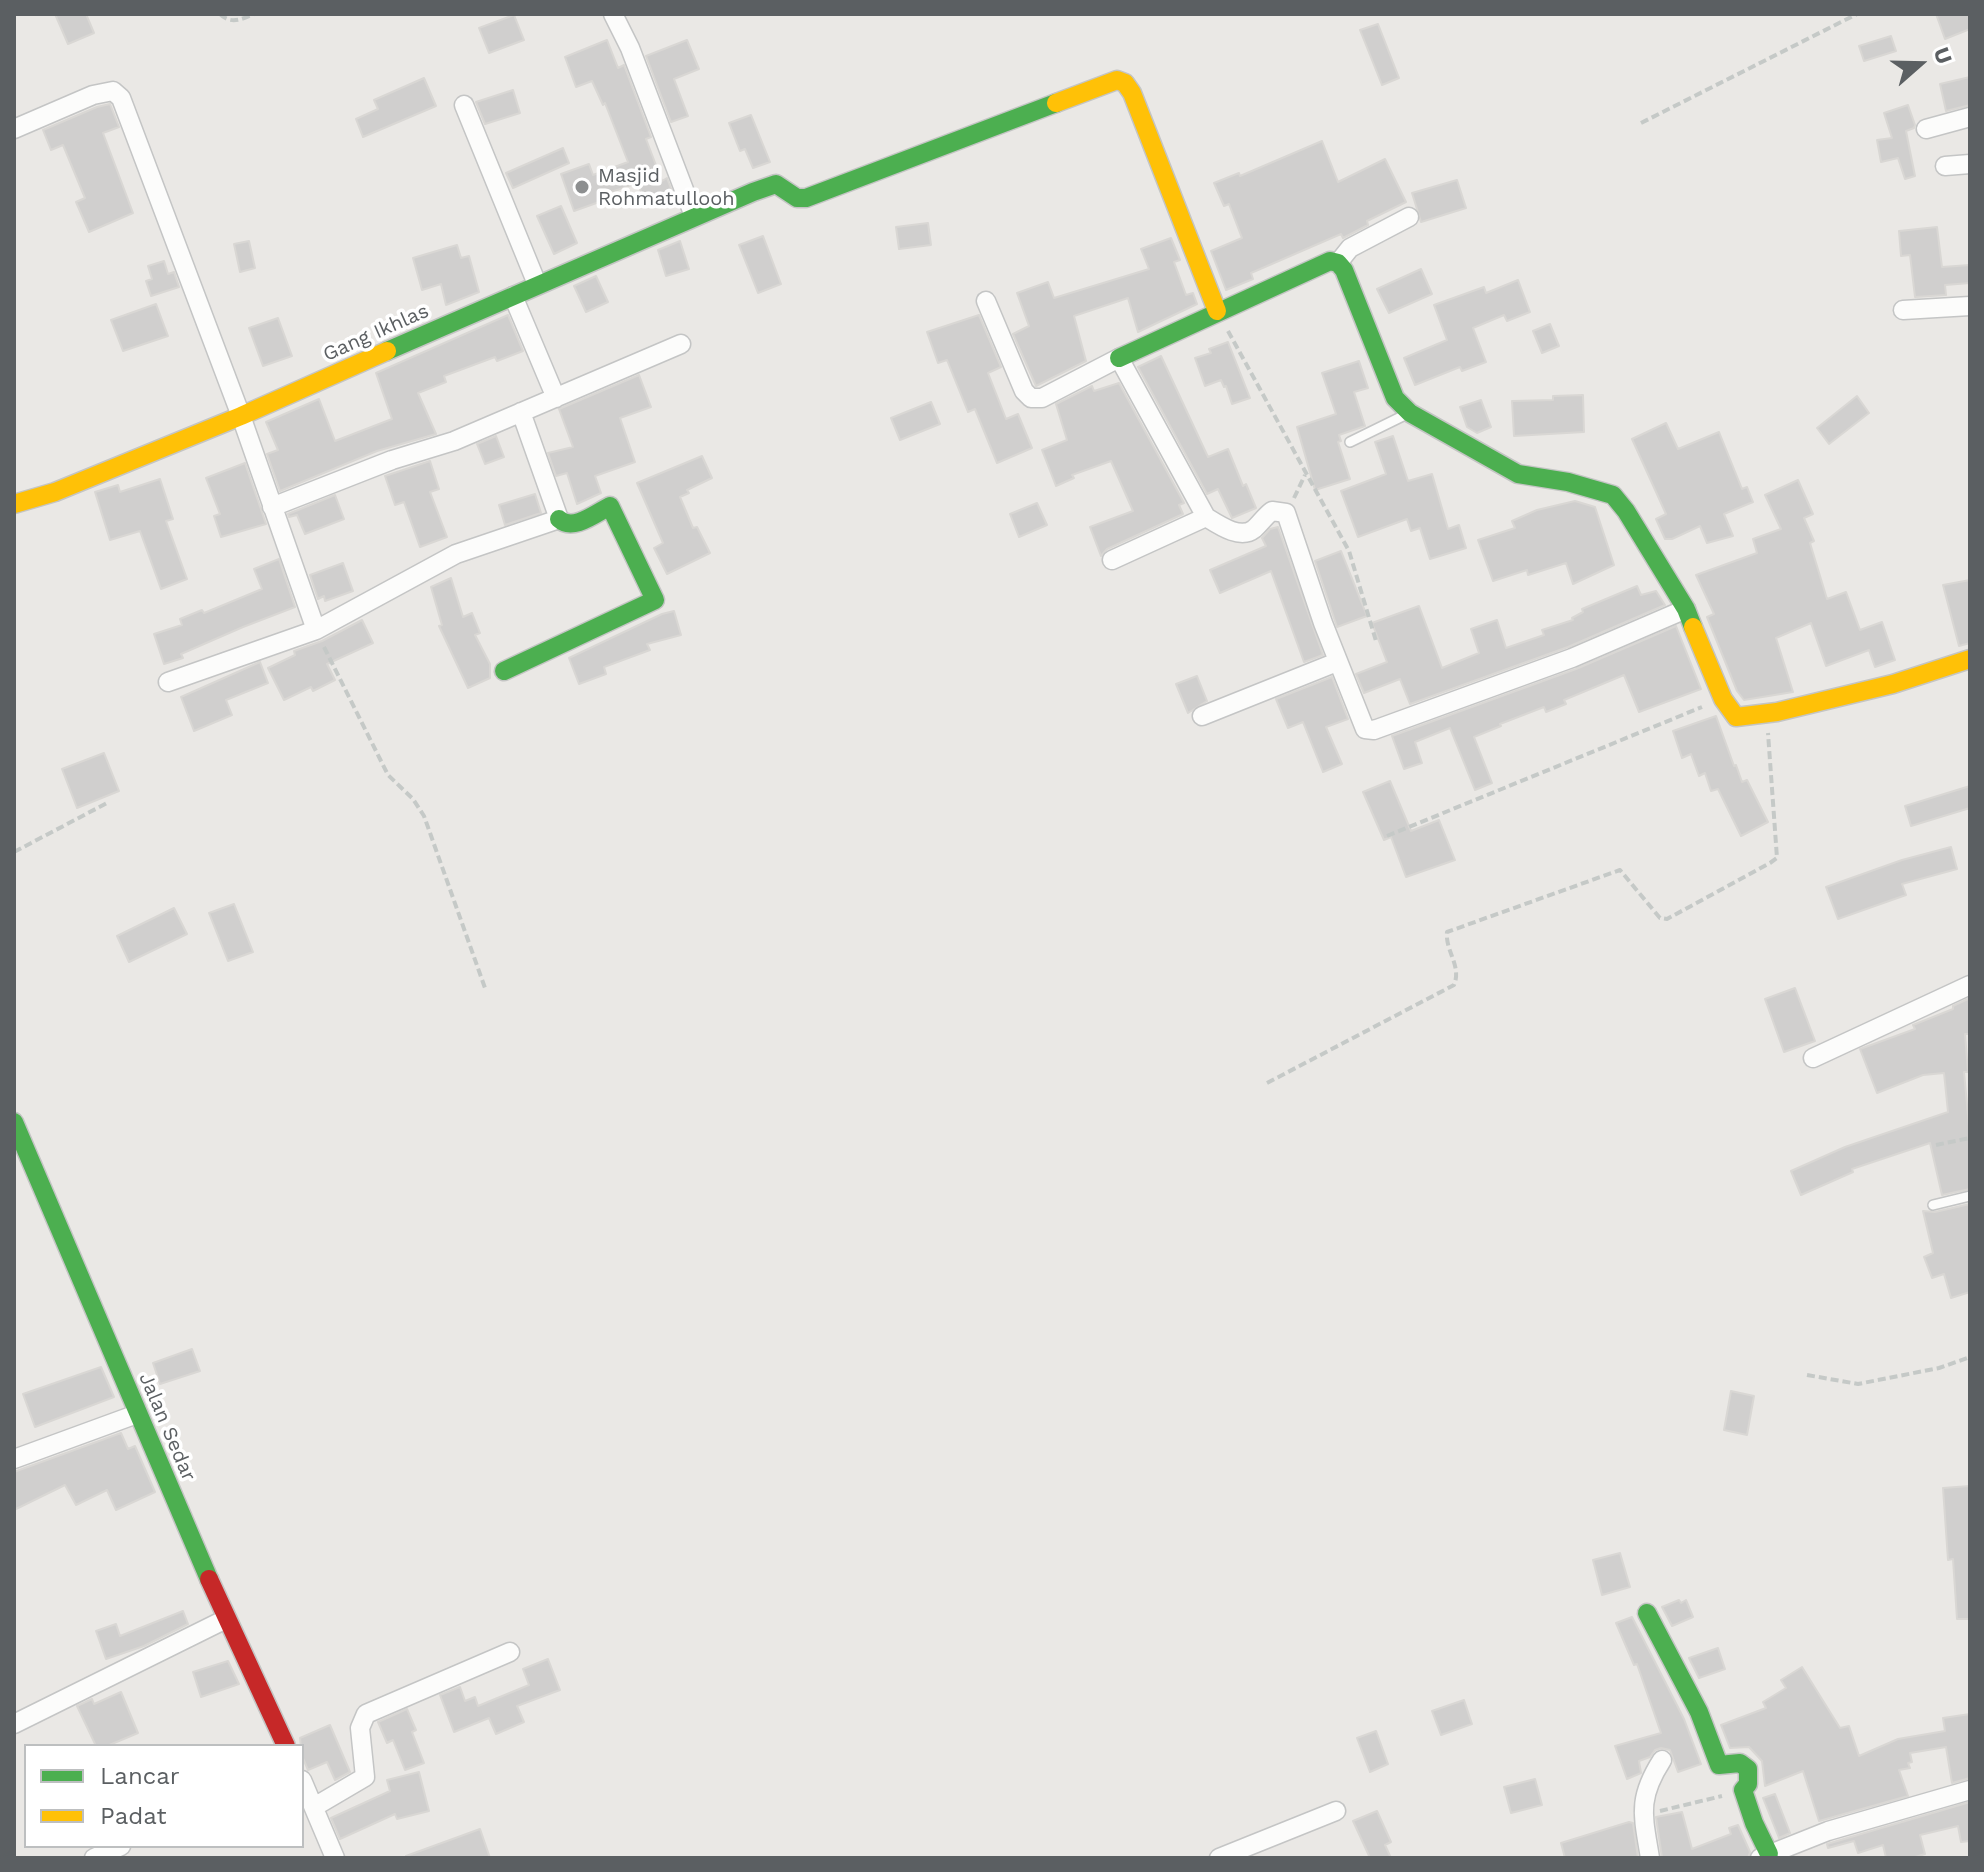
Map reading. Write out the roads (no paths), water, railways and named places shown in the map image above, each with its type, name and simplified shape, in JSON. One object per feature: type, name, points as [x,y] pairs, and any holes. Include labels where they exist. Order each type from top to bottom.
[{"type":"street","points":[[613,14],[630,48],[694,216]]},
{"type":"street","name":"Gang Ikhlas","points":[[14,504],[55,492],[241,416],[537,284],[776,184],[797,198],[806,198],[1107,82],[1121,81],[1132,93],[1217,311]]},
{"type":"street","points":[[14,129],[93,95],[113,91],[121,98],[241,416],[316,630]]},
{"type":"street","points":[[464,105],[537,284]]},
{"type":"street","points":[[1926,129],[1970,117]]},
{"type":"street","points":[[1945,166],[1970,164]]},
{"type":"street","points":[[1338,263],[1350,248],[1409,217]]},
{"type":"street","points":[[986,301],[1024,391],[1031,398],[1042,398],[1217,311],[1330,261],[1338,263],[1344,270],[1395,398],[1410,413],[1518,474],[1568,482],[1613,495],[1686,609],[1723,699],[1736,717],[1767,715],[1889,686],[1970,659]]},
{"type":"street","points":[[513,296],[556,398]]},
{"type":"street","points":[[1903,310],[1970,306]]},
{"type":"street","points":[[272,507],[392,460],[454,441],[681,344]]},
{"type":"street","points":[[1119,358],[1206,517],[1220,526],[1244,534],[1253,530],[1272,511],[1286,513],[1337,662],[1365,729],[1374,730],[1572,658],[1686,609]]},
{"type":"street","points":[[504,671],[655,600],[610,506],[572,525],[564,524],[559,519],[521,412]]},
{"type":"street","points":[[1112,560],[1206,517]]},
{"type":"street","points":[[168,682],[316,630],[456,554],[559,519]]},
{"type":"street","points":[[1202,716],[1337,662]]},
{"type":"street","points":[[1813,1058],[1970,985]]},
{"type":"street","name":"Jalan Sedar","points":[[14,1122],[226,1619],[285,1744]]},
{"type":"street","points":[[14,1459],[137,1414]]},
{"type":"street","points":[[1647,1613],[1699,1712],[1715,1759],[1719,1765],[1740,1763],[1748,1769],[1748,1784],[1743,1790],[1765,1856],[1828,1831],[1970,1790]]},
{"type":"street","points":[[14,1724],[226,1619]]},
{"type":"street","points":[[314,1807],[365,1777],[360,1728],[366,1714],[510,1652]]},
{"type":"street","points":[[1650,1858],[1644,1815],[1645,1792],[1662,1760]]},
{"type":"street","points":[[304,1784],[335,1858]]},
{"type":"street","points":[[1219,1858],[1336,1811]]},
{"type":"street","points":[[94,1858],[116,1848]]},
{"type":"lane","points":[[1350,442],[1410,413]]},
{"type":"lane","points":[[1933,1205],[1970,1196]]},
{"type":"place","name":"Masjid Rohmatullooh","points":[[582,187]]}]
